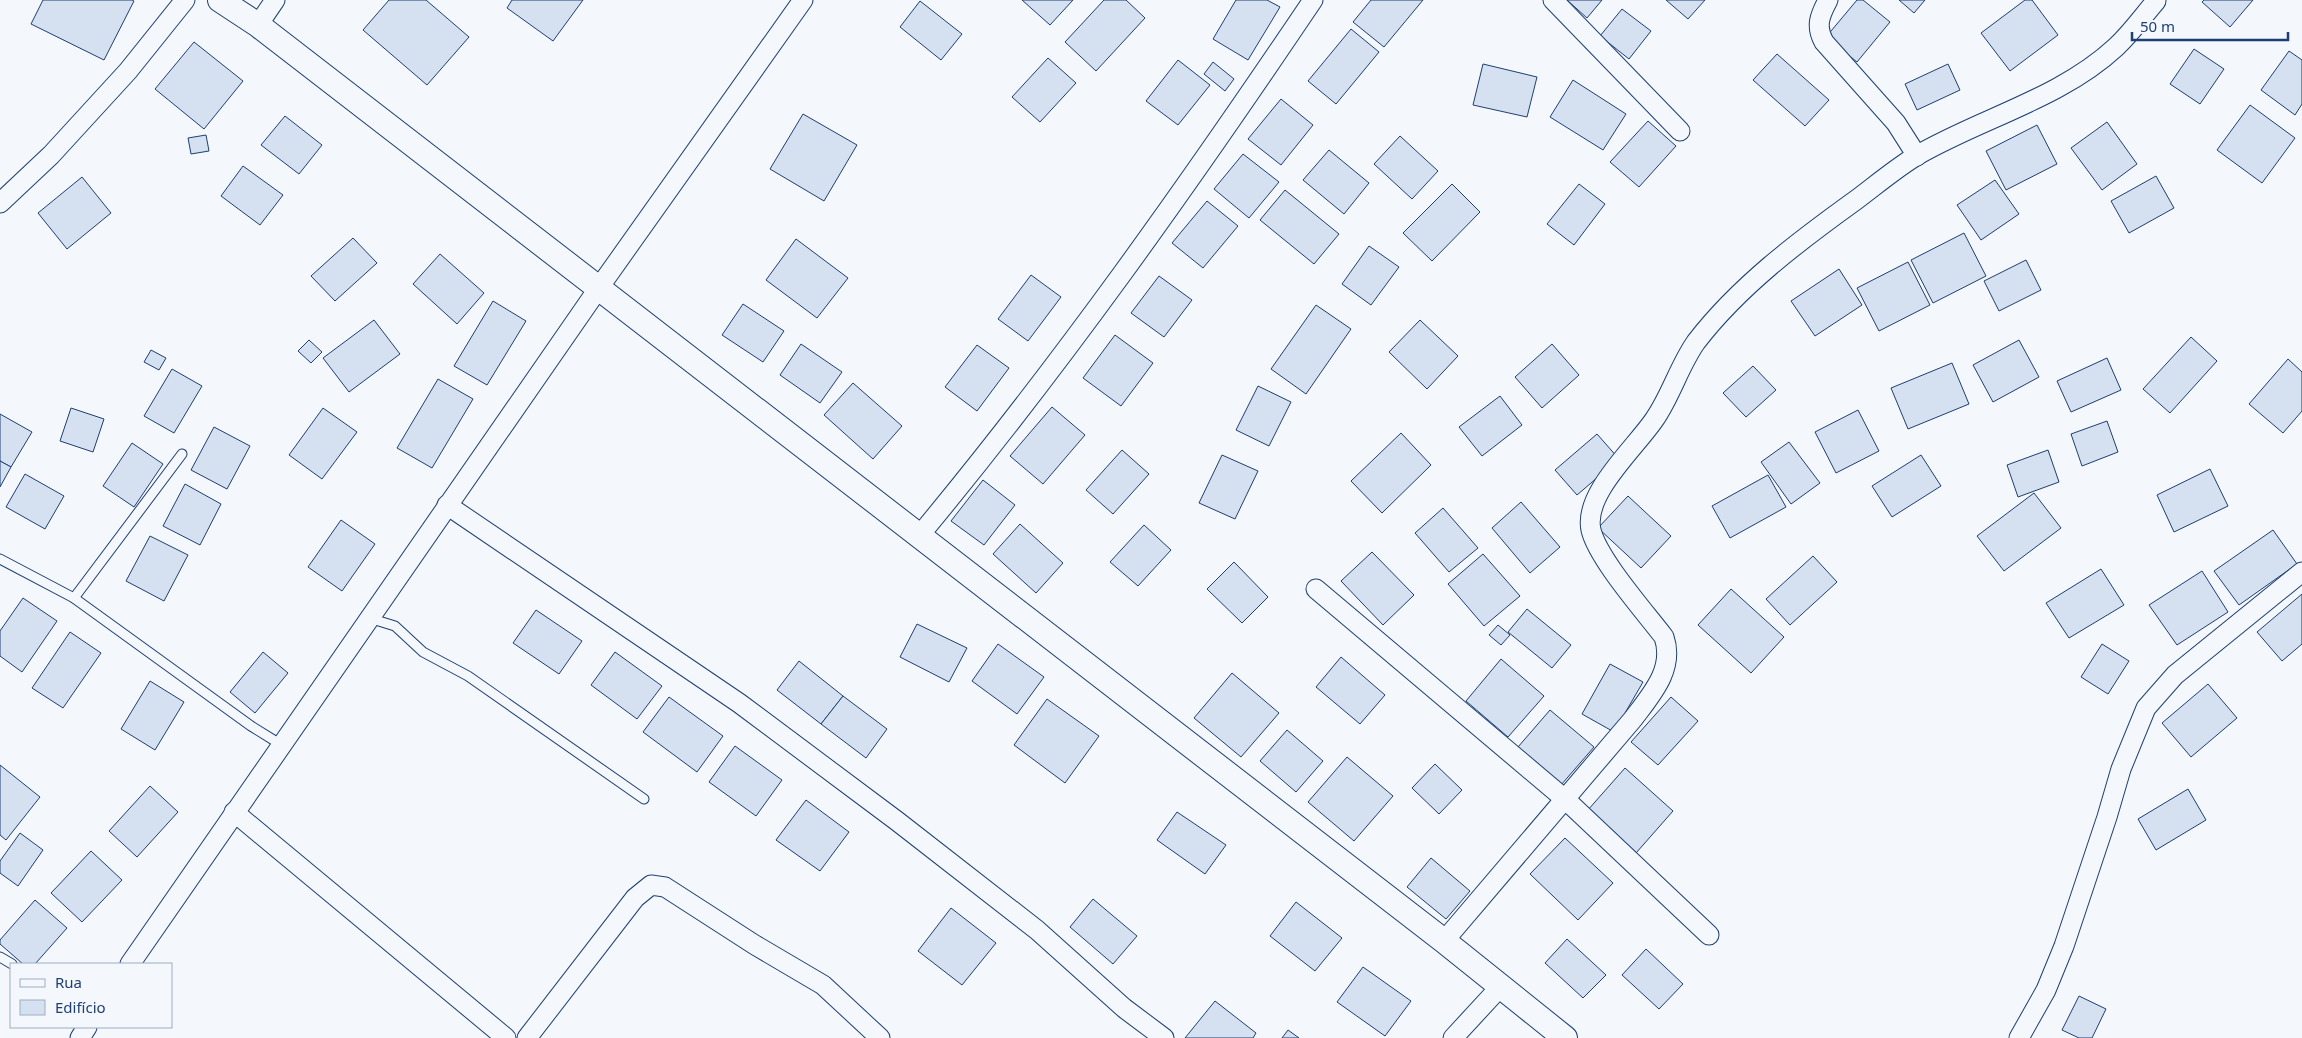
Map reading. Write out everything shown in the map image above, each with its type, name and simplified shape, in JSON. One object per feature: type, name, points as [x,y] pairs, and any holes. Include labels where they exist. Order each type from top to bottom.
[{"type":"street","points":[[0,203],[51,155],[128,71],[185,0]]},
{"type":"street","points":[[220,0],[258,25],[1444,941],[1565,1038]]},
{"type":"street","points":[[258,25],[275,0]]},
{"type":"street","points":[[131,963],[280,744],[598,289],[803,0]]},
{"type":"street","points":[[919,536],[994,446],[1099,306],[1237,113],[1313,0]]},
{"type":"street","points":[[1553,0],[1680,131]]},
{"type":"street","points":[[1828,0],[1819,17],[1818,27],[1824,42],[1896,123],[1917,156]]},
{"type":"street","points":[[1444,941],[1633,719],[1655,690],[1668,661],[1668,649],[1664,638],[1598,550],[1590,528],[1592,509],[1598,492],[1656,418],[1678,371],[1719,314],[1746,287],[1822,224],[1917,156],[2052,90],[2117,46],[2156,1]]},
{"type":"street","points":[[447,505],[739,703],[1030,924],[1124,1008],[1164,1038]]},
{"type":"street","points":[[2019,1038],[2046,990],[2064,946],[2107,818],[2121,769],[2146,708],[2176,675],[2302,572]]},
{"type":"street","points":[[1316,589],[1566,800],[1709,936]]},
{"type":"street","points":[[234,812],[506,1038]]},
{"type":"street","points":[[527,1038],[635,898],[650,886],[666,887],[755,945],[823,985],[880,1038]]},
{"type":"street","points":[[1453,1038],[1501,986]]},
{"type":"lane","points":[[74,598],[182,454]]},
{"type":"lane","points":[[0,559],[74,598],[242,720],[280,744]]},
{"type":"lane","points":[[369,618],[395,626],[424,652],[468,676],[644,799]]},
{"type":"building","points":[[43,0],[134,1],[104,60],[31,24]]},
{"type":"building","points":[[389,0],[426,0],[469,37],[427,85],[363,30]]},
{"type":"building","points":[[512,0],[583,0],[553,41],[507,8]]},
{"type":"building","points":[[1022,0],[1073,0],[1050,25]]},
{"type":"building","points":[[1104,0],[1126,0],[1145,18],[1096,71],[1065,42]]},
{"type":"building","points":[[1236,0],[1267,0],[1280,7],[1248,60],[1213,39]]},
{"type":"building","points":[[1371,0],[1423,0],[1384,47],[1353,22]]},
{"type":"building","points":[[1567,0],[1602,0],[1587,18]]},
{"type":"building","points":[[1666,0],[1705,0],[1688,19]]},
{"type":"building","points":[[1857,0],[1863,0],[1890,22],[1857,62],[1826,37]]},
{"type":"building","points":[[1899,0],[1925,0],[1914,13]]},
{"type":"building","points":[[2025,0],[2032,0],[2058,35],[2010,71],[1981,33]]},
{"type":"building","points":[[2204,0],[2253,0],[2230,27],[2202,2]]},
{"type":"building","points":[[920,1],[962,34],[941,60],[900,27]]},
{"type":"building","points":[[1622,9],[1651,31],[1629,59],[1600,36]]},
{"type":"building","points":[[1351,29],[1379,52],[1336,104],[1308,81]]},
{"type":"building","points":[[194,42],[243,81],[204,129],[155,89]]},
{"type":"building","points":[[2194,49],[2224,69],[2200,104],[2170,84]]},
{"type":"building","points":[[2289,51],[2302,60],[2302,104],[2295,115],[2261,90]]},
{"type":"building","points":[[1777,54],[1829,100],[1805,126],[1753,80]]},
{"type":"building","points":[[1048,58],[1076,83],[1040,122],[1012,97]]},
{"type":"building","points":[[1178,60],[1210,85],[1178,125],[1146,101]]},
{"type":"building","points":[[1213,62],[1234,79],[1225,91],[1204,74]]},
{"type":"building","points":[[1483,64],[1537,77],[1527,117],[1473,105]]},
{"type":"building","points":[[1948,64],[1960,90],[1917,110],[1905,84]]},
{"type":"building","points":[[1573,80],[1626,114],[1603,150],[1550,117]]},
{"type":"building","points":[[1281,99],[1313,125],[1281,165],[1248,139]]},
{"type":"building","points":[[2250,105],[2295,138],[2262,183],[2217,150]]},
{"type":"building","points":[[803,114],[857,145],[824,201],[770,169]]},
{"type":"building","points":[[285,116],[322,145],[299,174],[261,145]]},
{"type":"building","points":[[1648,121],[1676,146],[1639,187],[1610,162]]},
{"type":"building","points":[[2107,122],[2137,164],[2102,190],[2071,148]]},
{"type":"building","points":[[2037,125],[2057,164],[2006,190],[1986,151]]},
{"type":"building","points":[[206,135],[209,151],[191,154],[188,138]]},
{"type":"building","points":[[1400,136],[1438,171],[1412,199],[1374,164]]},
{"type":"building","points":[[1329,150],[1369,183],[1344,214],[1303,180]]},
{"type":"building","points":[[1243,154],[1279,182],[1249,218],[1214,189]]},
{"type":"building","points":[[243,166],[283,195],[260,225],[221,196]]},
{"type":"building","points":[[2156,176],[2174,208],[2129,233],[2111,201]]},
{"type":"building","points":[[82,177],[111,213],[67,249],[38,213]]},
{"type":"building","points":[[1995,180],[2019,214],[1981,240],[1957,205]]},
{"type":"building","points":[[1452,184],[1480,212],[1432,261],[1403,233]]},
{"type":"building","points":[[1579,184],[1605,204],[1574,245],[1547,224]]},
{"type":"building","points":[[1285,190],[1339,234],[1314,264],[1260,220]]},
{"type":"building","points":[[1207,201],[1238,226],[1203,268],[1172,243]]},
{"type":"building","points":[[1964,233],[1986,276],[1933,303],[1911,260]]},
{"type":"building","points":[[353,238],[377,263],[335,301],[311,276]]},
{"type":"building","points":[[796,239],[848,278],[817,318],[766,280]]},
{"type":"building","points":[[1369,246],[1399,267],[1371,305],[1342,284]]},
{"type":"building","points":[[440,254],[484,293],[457,324],[413,284]]},
{"type":"building","points":[[2026,260],[2041,290],[1999,311],[1984,281]]},
{"type":"building","points":[[1908,262],[1930,305],[1879,331],[1857,288]]},
{"type":"building","points":[[1839,269],[1862,305],[1815,336],[1791,301]]},
{"type":"building","points":[[1031,275],[1061,297],[1028,341],[998,319]]},
{"type":"building","points":[[1159,276],[1192,300],[1164,337],[1131,313]]},
{"type":"building","points":[[493,301],[526,321],[487,385],[454,366]]},
{"type":"building","points":[[743,304],[784,331],[763,362],[722,335]]},
{"type":"building","points":[[1316,305],[1351,329],[1306,394],[1271,369]]},
{"type":"building","points":[[374,320],[400,354],[349,392],[323,358]]},
{"type":"building","points":[[1420,320],[1458,356],[1427,389],[1389,352]]},
{"type":"building","points":[[1115,335],[1153,363],[1121,406],[1083,378]]},
{"type":"building","points":[[2191,337],[2217,361],[2170,413],[2143,389]]},
{"type":"building","points":[[309,340],[322,352],[311,363],[298,351]]},
{"type":"building","points":[[2019,340],[2039,377],[1993,402],[1973,365]]},
{"type":"building","points":[[801,344],[842,372],[820,403],[780,375]]},
{"type":"building","points":[[1552,344],[1579,375],[1542,408],[1515,377]]},
{"type":"building","points":[[977,345],[1009,368],[977,411],[945,387]]},
{"type":"building","points":[[151,350],[166,358],[159,370],[144,362]]},
{"type":"building","points":[[2107,358],[2121,390],[2071,412],[2057,381]]},
{"type":"building","points":[[2288,359],[2302,372],[2302,411],[2283,433],[2249,404]]},
{"type":"building","points":[[1952,363],[1969,404],[1908,429],[1891,388]]},
{"type":"building","points":[[1753,366],[1776,390],[1746,417],[1723,393]]},
{"type":"building","points":[[172,369],[202,386],[174,433],[144,416]]},
{"type":"building","points":[[438,379],[473,399],[432,468],[397,448]]},
{"type":"building","points":[[853,383],[902,426],[873,459],[824,415]]},
{"type":"building","points":[[1258,386],[1291,402],[1269,446],[1236,430]]},
{"type":"building","points":[[1500,396],[1522,425],[1482,456],[1459,427]]},
{"type":"building","points":[[1052,407],[1085,435],[1043,484],[1010,456]]},
{"type":"building","points":[[71,408],[104,419],[93,452],[60,441]]},
{"type":"building","points":[[323,408],[357,432],[322,479],[289,455]]},
{"type":"building","points":[[1858,410],[1879,451],[1836,473],[1815,432]]},
{"type":"building","points":[[0,414],[32,432],[11,467],[0,461]]},
{"type":"building","points":[[2107,421],[2118,452],[2082,466],[2071,434]]},
{"type":"building","points":[[214,427],[250,446],[227,489],[191,470]]},
{"type":"building","points":[[1401,433],[1431,465],[1382,513],[1351,481]]},
{"type":"building","points":[[1597,434],[1619,459],[1577,495],[1555,470]]},
{"type":"building","points":[[1789,442],[1820,483],[1791,504],[1761,462]]},
{"type":"building","points":[[132,443],[163,464],[134,507],[103,486]]},
{"type":"building","points":[[1122,450],[1149,474],[1113,514],[1086,490]]},
{"type":"building","points":[[2048,450],[2059,482],[2018,497],[2007,465]]},
{"type":"building","points":[[1222,455],[1258,471],[1235,519],[1199,503]]},
{"type":"building","points":[[1921,455],[1941,486],[1892,517],[1872,486]]},
{"type":"building","points":[[0,461],[11,467],[0,487]]},
{"type":"building","points":[[2210,469],[2228,506],[2174,532],[2157,495]]},
{"type":"building","points":[[25,474],[64,496],[45,529],[6,507]]},
{"type":"building","points":[[1768,475],[1786,507],[1730,538],[1712,506]]},
{"type":"building","points":[[983,480],[1015,505],[984,545],[951,521]]},
{"type":"building","points":[[185,484],[221,504],[200,545],[163,526]]},
{"type":"building","points":[[2034,493],[2061,528],[2004,571],[1977,536]]},
{"type":"building","points":[[1628,496],[1671,536],[1641,568],[1598,528]]},
{"type":"building","points":[[1521,502],[1560,547],[1530,573],[1492,528]]},
{"type":"building","points":[[1443,508],[1478,548],[1449,572],[1415,533]]},
{"type":"building","points":[[341,520],[375,544],[342,591],[308,567]]},
{"type":"building","points":[[1020,524],[1063,563],[1036,593],[993,554]]},
{"type":"building","points":[[1144,525],[1171,550],[1138,586],[1110,562]]},
{"type":"building","points":[[2273,530],[2297,564],[2239,605],[2214,571]]},
{"type":"building","points":[[150,536],[188,555],[164,601],[126,581]]},
{"type":"building","points":[[1372,552],[1414,595],[1383,625],[1341,581]]},
{"type":"building","points":[[1483,554],[1520,596],[1484,626],[1448,584]]},
{"type":"building","points":[[1813,556],[1837,582],[1790,625],[1766,599]]},
{"type":"building","points":[[1234,562],[1268,597],[1242,623],[1207,589]]},
{"type":"building","points":[[2101,569],[2124,605],[2069,638],[2046,603]]},
{"type":"building","points":[[2202,571],[2228,612],[2177,645],[2149,605]]},
{"type":"building","points":[[1731,589],[1784,637],[1751,673],[1698,625]]},
{"type":"building","points":[[2302,594],[2302,644],[2282,661],[2257,632]]},
{"type":"building","points":[[23,598],[57,621],[22,672],[0,656],[0,631]]},
{"type":"building","points":[[1527,609],[1571,645],[1552,668],[1508,632]]},
{"type":"building","points":[[536,610],[582,641],[559,674],[513,643]]},
{"type":"building","points":[[917,624],[967,648],[949,682],[900,657]]},
{"type":"building","points":[[1498,625],[1510,635],[1501,645],[1489,635]]},
{"type":"building","points":[[70,632],[101,653],[63,708],[32,688]]},
{"type":"building","points":[[998,644],[1044,677],[1017,714],[972,681]]},
{"type":"building","points":[[2102,644],[2129,661],[2108,694],[2081,677]]},
{"type":"building","points":[[263,652],[288,673],[255,713],[230,692]]},
{"type":"building","points":[[615,652],[662,686],[637,719],[591,685]]},
{"type":"building","points":[[1341,657],[1385,695],[1360,724],[1316,687]]},
{"type":"building","points":[[1501,659],[1544,696],[1508,737],[1466,701]]},
{"type":"building","points":[[799,661],[843,696],[821,724],[777,690]]},
{"type":"building","points":[[1610,664],[1643,682],[1614,732],[1582,714]]},
{"type":"building","points":[[1232,673],[1279,713],[1241,757],[1194,718]]},
{"type":"building","points":[[150,681],[184,702],[155,750],[121,729]]},
{"type":"building","points":[[2208,684],[2237,718],[2191,757],[2162,723]]},
{"type":"building","points":[[843,696],[887,729],[866,758],[821,724]]},
{"type":"building","points":[[669,697],[723,736],[697,772],[643,732]]},
{"type":"building","points":[[1671,697],[1698,721],[1658,765],[1631,742]]},
{"type":"building","points":[[1047,699],[1099,736],[1065,783],[1014,745]]},
{"type":"building","points":[[1550,710],[1594,747],[1561,785],[1518,747]]},
{"type":"building","points":[[1287,730],[1323,761],[1296,792],[1260,761]]},
{"type":"building","points":[[735,746],[782,780],[756,816],[709,782]]},
{"type":"building","points":[[1347,757],[1393,796],[1354,841],[1308,802]]},
{"type":"building","points":[[1435,764],[1462,790],[1439,814],[1412,788]]},
{"type":"building","points":[[0,765],[40,797],[6,840],[0,835]]},
{"type":"building","points":[[1625,768],[1673,811],[1636,853],[1587,811]]},
{"type":"building","points":[[150,786],[178,812],[137,857],[109,831]]},
{"type":"building","points":[[2188,789],[2206,820],[2156,850],[2138,819]]},
{"type":"building","points":[[806,800],[849,832],[820,871],[776,840]]},
{"type":"building","points":[[1177,812],[1226,845],[1205,874],[1157,840]]},
{"type":"building","points":[[20,833],[43,850],[18,886],[0,873],[0,861]]},
{"type":"building","points":[[1565,838],[1613,883],[1578,920],[1530,874]]},
{"type":"building","points":[[91,851],[122,880],[82,922],[51,893]]},
{"type":"building","points":[[1431,858],[1470,891],[1446,919],[1407,887]]},
{"type":"building","points":[[1093,899],[1137,936],[1113,964],[1070,927]]},
{"type":"building","points":[[35,900],[67,928],[36,963],[22,963],[0,944],[0,940]]},
{"type":"building","points":[[1296,902],[1342,938],[1315,971],[1270,936]]},
{"type":"building","points":[[951,908],[996,943],[962,985],[918,951]]},
{"type":"building","points":[[1567,939],[1606,975],[1583,998],[1545,963]]},
{"type":"building","points":[[1646,949],[1683,984],[1659,1009],[1622,975]]},
{"type":"building","points":[[1363,967],[1411,1001],[1385,1036],[1337,1002]]},
{"type":"building","points":[[2079,996],[2106,1009],[2092,1038],[2079,1038],[2062,1030]]},
{"type":"building","points":[[1215,1001],[1256,1033],[1253,1038],[1185,1038]]},
{"type":"building","points":[[1288,1030],[1299,1038],[1282,1038]]}]
